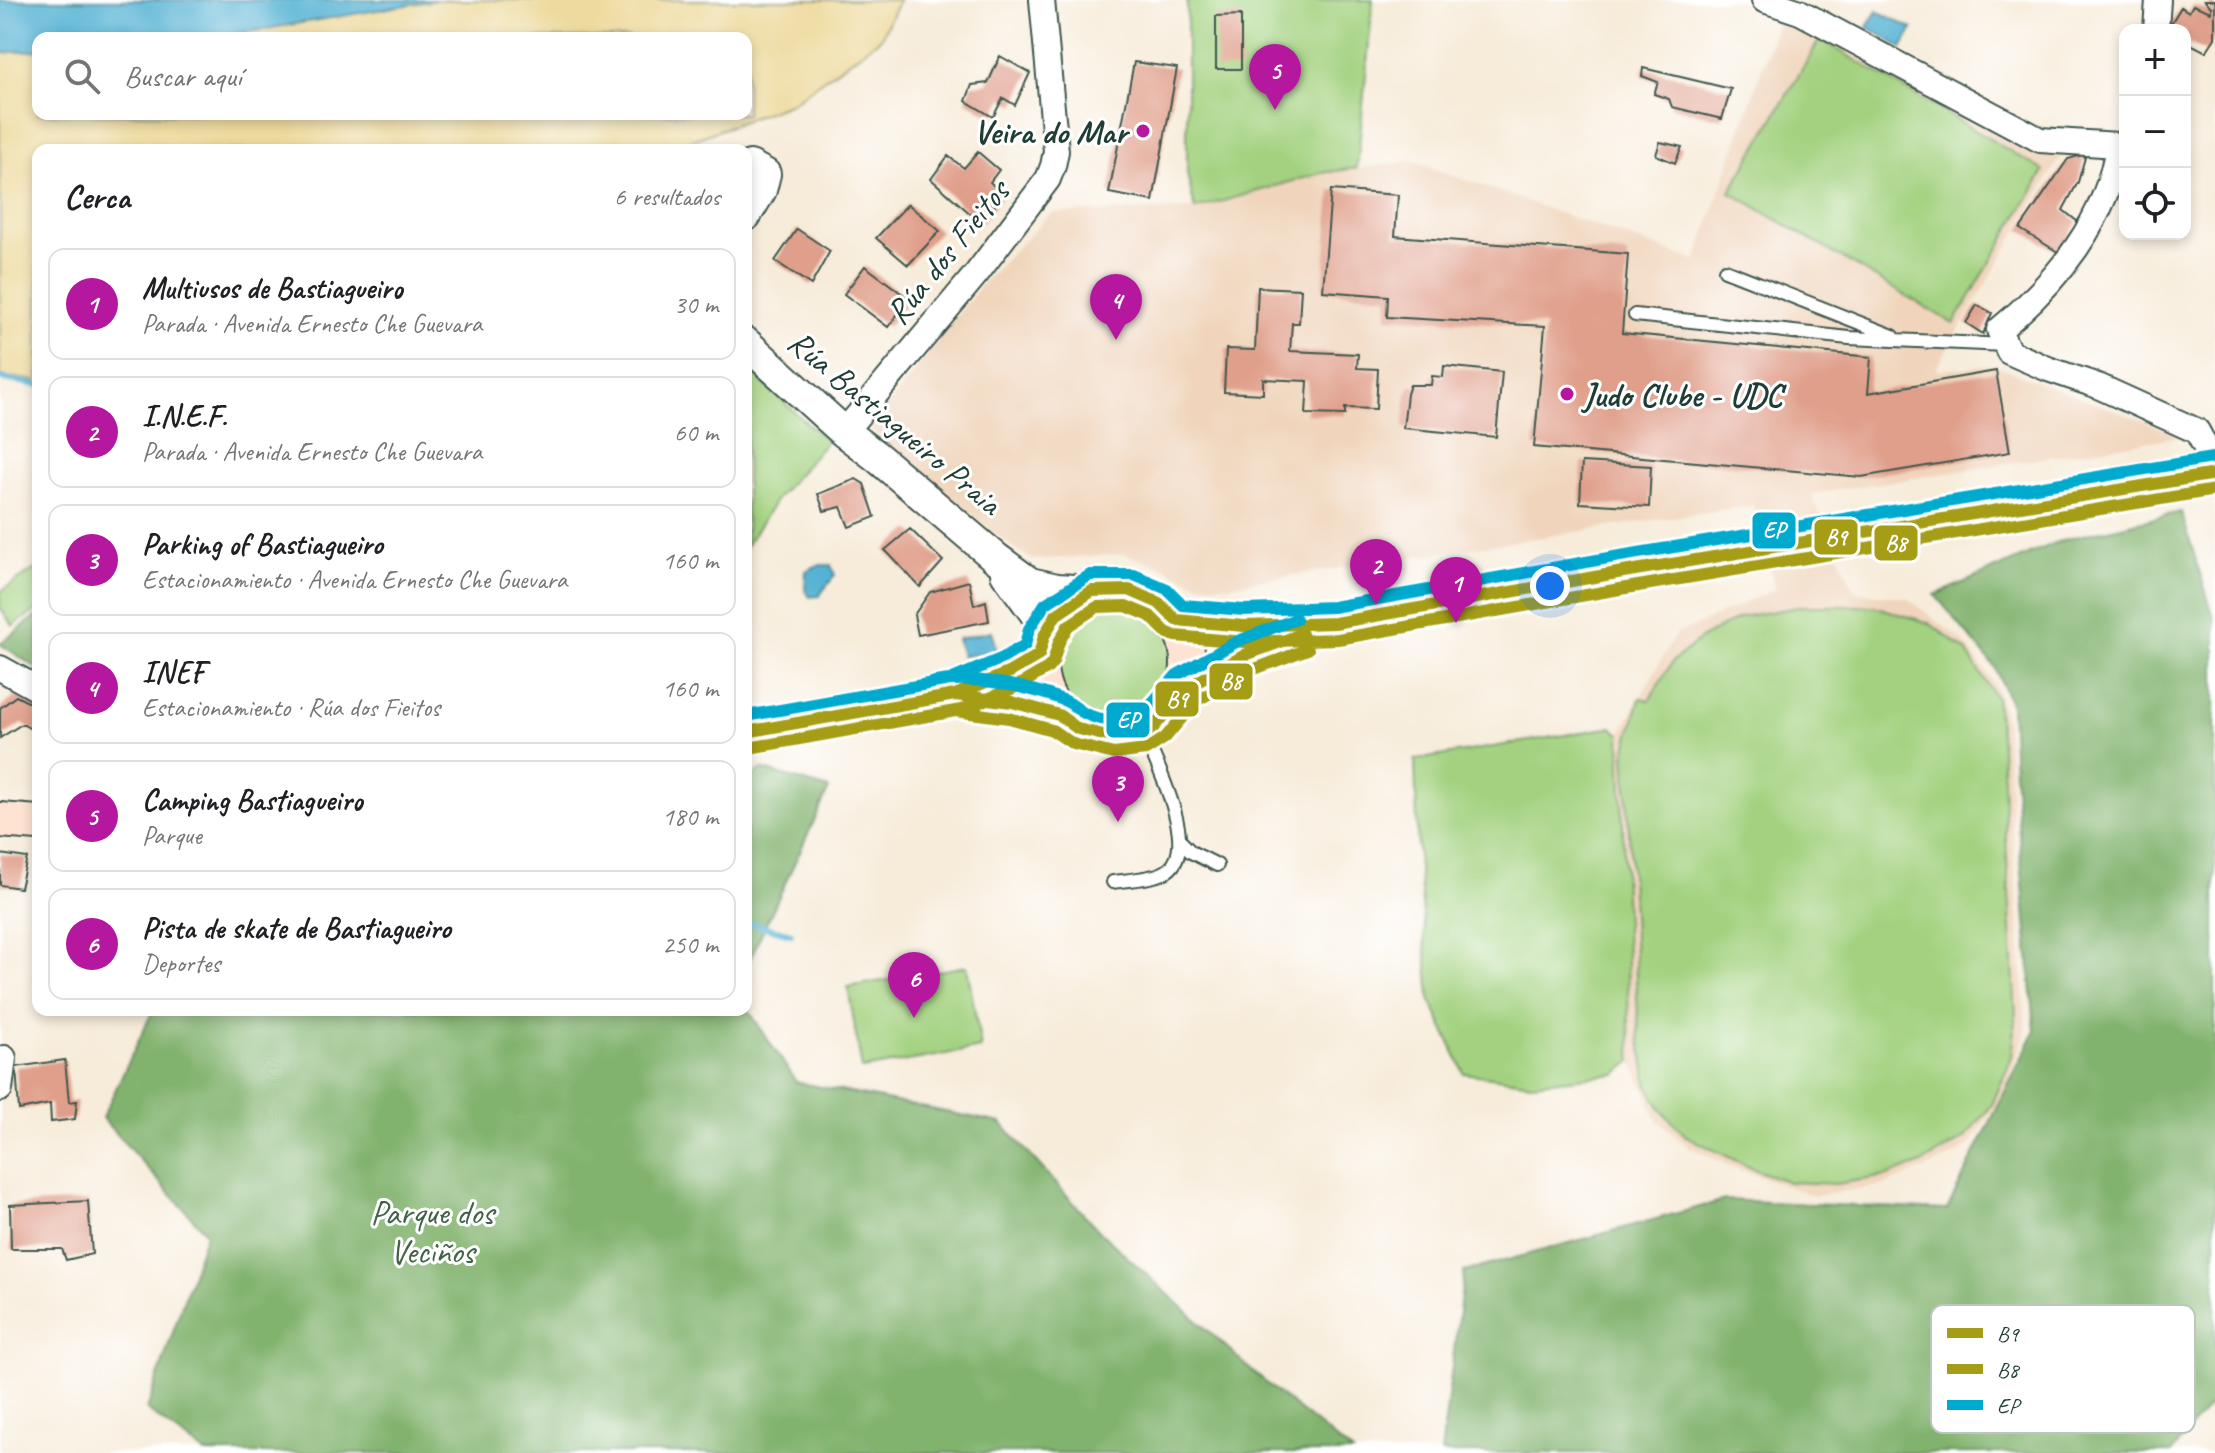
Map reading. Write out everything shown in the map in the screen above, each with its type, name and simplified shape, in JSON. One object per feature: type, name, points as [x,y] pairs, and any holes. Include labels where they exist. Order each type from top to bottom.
[{"type":"main road","points":[[1176,620],[1244,626],[1335,623],[2215,474]]},
{"type":"main road","points":[[752,731],[955,695],[1010,672],[1041,645],[1056,615],[1092,591],[1129,590],[1159,603],[1176,620],[1189,656],[1185,689]]},
{"type":"main road","points":[[955,695],[1012,702],[1059,715],[1078,729],[1116,738],[1144,734],[1154,727],[1185,689],[1211,673],[1245,655],[1335,623]]},
{"type":"main road","points":[[1041,645],[1044,690],[1059,715]]},
{"type":"main road","points":[[0,820],[32,823]]},
{"type":"street","name":"Rúa dos Fieitos","points":[[844,432],[977,273],[1048,179],[1056,151],[1042,0]]},
{"type":"street","points":[[1764,0],[1800,12],[2040,140],[2119,140]]},
{"type":"street","points":[[2156,24],[2158,0]]},
{"type":"street","points":[[2119,152],[2106,196],[2079,245],[2030,305],[1999,330],[2009,352],[2098,386],[2197,431],[2215,474]]},
{"type":"street","points":[[752,167],[765,174],[761,190],[752,205]]},
{"type":"street","name":"Rúa Bastiagueiro Praia","points":[[752,348],[844,432],[996,558]]},
{"type":"street","points":[[996,558],[1030,583],[1057,589],[1092,591]]},
{"type":"street","points":[[996,558],[1038,617],[1041,645]]},
{"type":"street","points":[[0,668],[32,686]]},
{"type":"street","points":[[0,1089],[4,1058]]},
{"type":"lane","points":[[1725,270],[1905,341]]},
{"type":"lane","points":[[1635,315],[1849,338],[2006,345]]},
{"type":"lane","points":[[1113,882],[1163,873],[1176,862],[1179,824],[1144,734]]},
{"type":"lane","points":[[1180,841],[1191,852],[1217,865]]},
{"type":"shaded area","points":[[1780,16],[1820,39],[2062,155],[1935,370],[1994,365],[2183,436],[1811,494],[1855,592],[1907,598],[1962,640],[1995,684],[2005,719],[2026,1031],[2003,1096],[1969,1146],[1935,1165],[1884,1185],[1815,1196],[1732,1167],[1689,1147],[1657,1120],[1632,1061],[1620,734],[1675,635],[1775,589],[1753,505],[1229,585],[1198,584],[1165,568],[1124,554],[1033,560],[999,537],[870,429],[981,285],[1051,213],[1195,209],[1321,173],[1411,161],[1696,261]]},
{"type":"green space","points":[[1187,0],[1373,0],[1357,168],[1321,173],[1195,209],[1187,174]]},
{"type":"green space","points":[[1820,39],[2044,171],[1954,324],[1730,192]]},
{"type":"green space","points":[[752,373],[827,441],[777,498],[752,537]]},
{"type":"green space","points":[[2181,512],[2215,621],[2215,1398],[2195,1423],[2195,1305],[1931,1305],[1931,1433],[2187,1433],[2171,1453],[1441,1453],[1464,1272],[1725,1200],[1947,1210],[2035,1031],[2011,705],[1994,666],[1935,595],[2062,540]]},
{"type":"green space","points":[[32,571],[32,613],[13,626],[0,608],[0,592]]},
{"type":"green space","points":[[1113,601],[1137,605],[1157,619],[1171,639],[1175,663],[1171,687],[1157,707],[1137,721],[1113,725],[1089,721],[1069,707],[1055,687],[1051,663],[1055,639],[1069,619],[1089,605]]},
{"type":"green space","points":[[1804,606],[1874,606],[1929,623],[1966,651],[1996,698],[2001,746],[2016,1019],[2012,1057],[1992,1105],[1965,1138],[1922,1163],[1887,1176],[1836,1184],[1789,1182],[1753,1169],[1686,1136],[1663,1112],[1648,1087],[1639,1036],[1625,752],[1640,698],[1649,700],[1673,661],[1703,637],[1741,617]]},
{"type":"green space","points":[[32,620],[32,665],[0,644]]},
{"type":"green space","points":[[1612,727],[1620,734],[1632,1061],[1616,1074],[1531,1083],[1464,1073],[1430,999],[1418,857],[1415,760]]},
{"type":"green space","points":[[761,769],[829,789],[752,954],[752,777]]},
{"type":"green space","points":[[967,966],[981,1048],[862,1069],[848,987]]},
{"type":"green space","name":"Parque dos Veciños","points":[[752,1015],[796,1082],[1001,1123],[1101,1233],[1268,1385],[1353,1453],[205,1453],[147,1410],[206,1233],[102,1118],[150,1016]]},
{"type":"sand","points":[[436,0],[899,0],[881,38],[791,103],[752,118],[752,32],[248,32]]},
{"type":"sand","points":[[32,50],[32,120],[746,120],[682,144],[32,144],[32,380],[0,376],[0,53]]},
{"type":"water","points":[[0,0],[436,0],[248,32],[32,32],[32,50],[0,53]]},
{"type":"water","points":[[1877,11],[1913,29],[1902,48],[1867,27]]},
{"type":"water","points":[[818,565],[831,565],[835,575],[819,596],[810,597],[805,590],[806,571]]},
{"type":"water","points":[[991,631],[997,652],[962,656],[957,639]]},
{"type":"building","points":[[2204,0],[2215,0],[2215,38],[2206,52],[2191,44],[2191,24],[2171,24],[2181,7],[2189,12],[2193,5],[2211,12],[2211,7]]},
{"type":"building","points":[[1241,15],[1241,69],[1216,69],[1216,16]]},
{"type":"building","points":[[1000,56],[1030,73],[1015,105],[1003,98],[993,117],[966,101],[972,85],[988,83]]},
{"type":"building","name":"Veira do Mar","points":[[1134,62],[1177,68],[1153,201],[1109,193]]},
{"type":"building","points":[[1643,68],[1731,89],[1722,119],[1672,107],[1669,99],[1654,94],[1658,82],[1642,76]]},
{"type":"building","points":[[1660,142],[1682,147],[1675,163],[1656,155]]},
{"type":"building","points":[[978,152],[999,170],[990,182],[1003,195],[981,223],[931,179],[948,156],[964,168]]},
{"type":"building","points":[[2086,154],[2078,182],[2063,210],[2078,222],[2058,252],[2020,229],[2068,159]]},
{"type":"building","points":[[1331,190],[1398,195],[1395,236],[1628,254],[1622,333],[1871,357],[1868,393],[1996,371],[2010,452],[1861,477],[1534,447],[1545,326],[1387,317],[1388,296],[1323,291]]},
{"type":"building","points":[[908,204],[940,231],[908,265],[876,238]]},
{"type":"building","points":[[797,229],[830,251],[811,285],[775,261]]},
{"type":"building","points":[[865,266],[909,299],[888,327],[844,294]]},
{"type":"building","points":[[1258,287],[1301,289],[1299,323],[1292,323],[1290,351],[1358,354],[1357,368],[1378,369],[1376,409],[1345,408],[1345,415],[1306,414],[1308,381],[1263,379],[1263,394],[1224,392],[1226,349],[1255,350]]},
{"type":"building","points":[[1977,305],[1992,313],[1983,334],[1966,323]]},
{"type":"building","points":[[1444,366],[1502,372],[1496,437],[1403,428],[1410,385],[1431,385],[1432,376],[1443,377]]},
{"type":"building","points":[[1582,462],[1651,466],[1649,507],[1580,503]]},
{"type":"building","points":[[856,479],[864,484],[875,517],[849,527],[841,507],[824,511],[818,494]]},
{"type":"building","points":[[910,529],[943,561],[920,587],[885,550]]},
{"type":"building","points":[[969,581],[974,605],[986,601],[989,621],[918,635],[914,615],[930,592]]},
{"type":"building","points":[[16,696],[32,704],[32,730],[22,724],[0,738],[0,708]]},
{"type":"building","points":[[0,854],[27,858],[20,888],[0,885]]},
{"type":"building","points":[[65,1060],[69,1102],[77,1101],[75,1119],[51,1122],[50,1104],[19,1110],[16,1067]]},
{"type":"building","points":[[88,1201],[92,1254],[66,1260],[62,1249],[11,1249],[10,1205]]},
{"type":"waterway","points":[[0,378],[32,384]]},
{"type":"waterway","points":[[752,924],[791,934]]},
{"type":"transit line","name":"EP","points":[[752,715],[950,680],[1003,658],[1025,645],[1029,629],[1045,604],[1090,575],[1134,575],[1167,589],[1183,605],[1244,610],[1333,607],[2212,458]]},
{"type":"transit line","name":"B9","points":[[752,731],[955,695],[1010,672],[1039,655],[1044,636],[1056,615],[1092,591],[1129,590],[1159,603],[1176,620],[1244,626],[1335,623],[2215,474]]},
{"type":"transit line","name":"B8","points":[[752,747],[961,710],[1016,687],[1048,668],[1068,626],[1097,607],[1126,606],[1150,616],[1166,632],[1175,636],[1245,642],[1338,639],[2215,490]]},
{"type":"transit line","name":"EP","points":[[935,682],[966,680],[999,683],[1066,701],[1097,718],[1138,719],[1177,675],[1238,641],[1296,619]]},
{"type":"transit line","name":"B9","points":[[938,698],[955,695],[1012,702],[1059,715],[1078,729],[1116,738],[1144,734],[1154,727],[1185,689],[1245,655],[1302,634]]},
{"type":"transit line","name":"B8","points":[[941,714],[955,711],[1009,718],[1052,730],[1073,744],[1114,754],[1146,750],[1165,738],[1196,701],[1252,670],[1308,649]]},
{"type":"place","name":"Camping Bastiagueiro","points":[[1275,110]]},
{"type":"place","name":"Veira do Mar","points":[[1143,131]]},
{"type":"place","name":"INEF","points":[[1116,340]]},
{"type":"place","name":"Judo Clube - UDC","points":[[1567,394]]},
{"type":"place","name":"I.N.E.F.","points":[[1376,605]]},
{"type":"place","name":"Multiusos de Bastiagueiro","points":[[1456,623]]},
{"type":"place","name":"Parking of Bastiagueiro","points":[[1118,822]]},
{"type":"place","name":"Pista de skate de Bastiagueiro","points":[[914,1018]]}]
